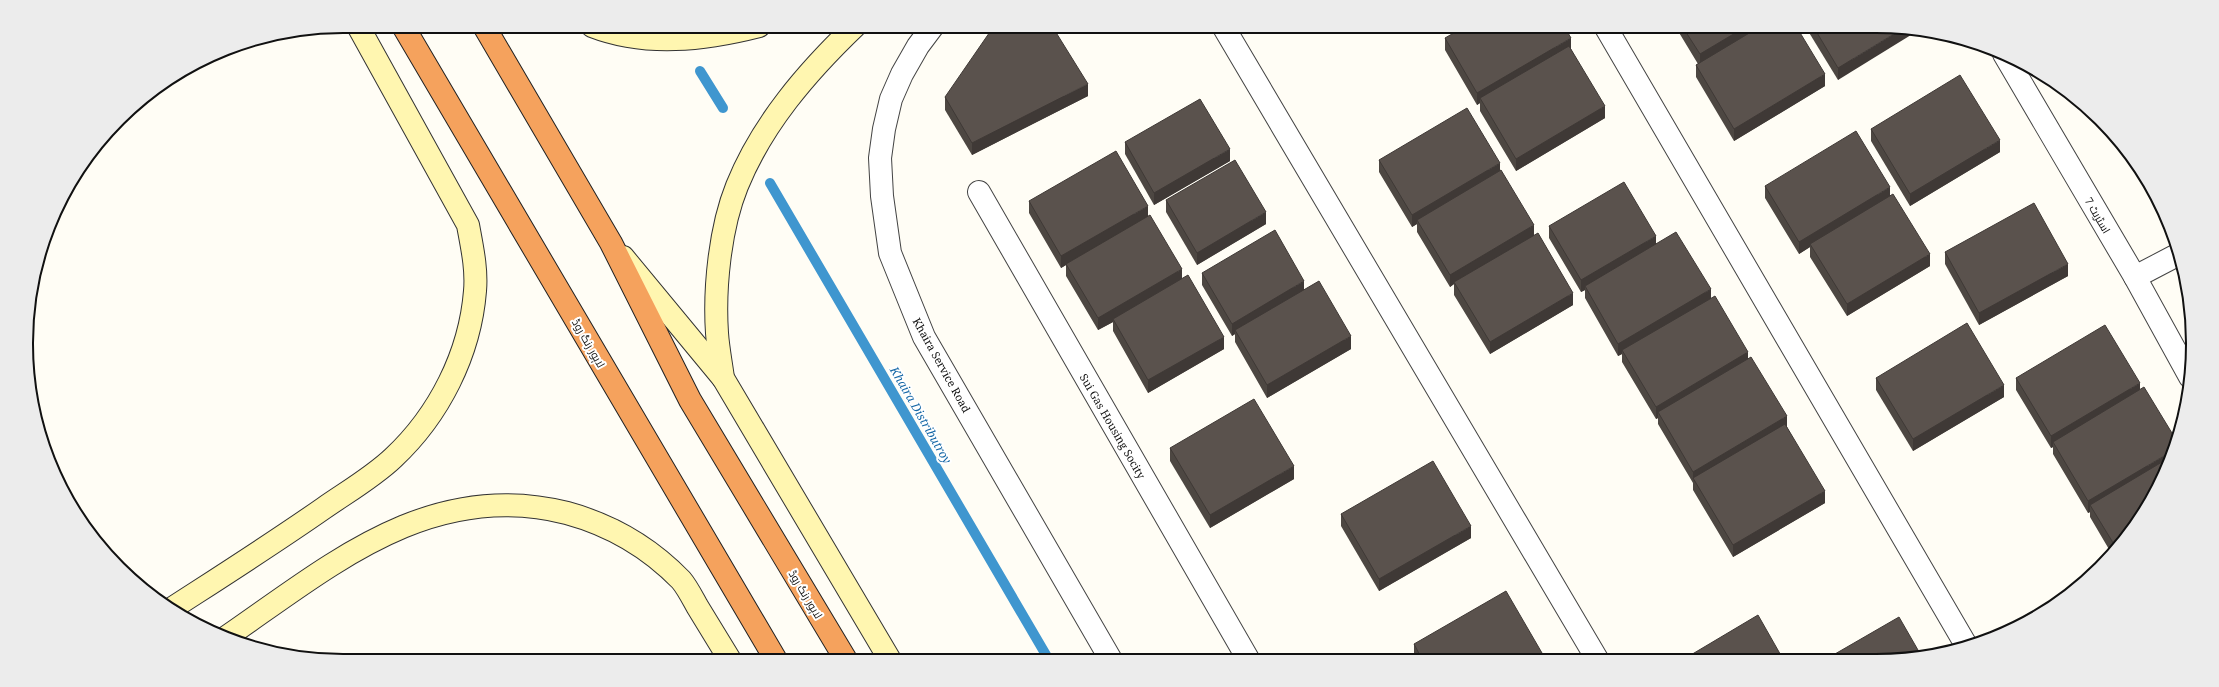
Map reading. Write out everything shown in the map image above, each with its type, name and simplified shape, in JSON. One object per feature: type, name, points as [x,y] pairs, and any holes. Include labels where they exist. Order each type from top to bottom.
[{"type":"highway","name":"لاہور رنگ روڈ","points":[[406,33],[772,654]]},
{"type":"highway","name":"لاہور رنگ روڈ","points":[[488,33],[611,243],[690,400],[842,654]]},
{"type":"main road","points":[[177,605],[301,524],[392,460],[420,431],[458,364],[471,325],[475,290],[474,256],[468,226],[362,33]]},
{"type":"main road","points":[[612,33],[649,40],[723,36],[734,33]]},
{"type":"main road","points":[[723,378],[717,334],[718,270],[724,236],[736,187],[754,150],[776,116],[820,62],[848,33]]},
{"type":"main road","points":[[611,243],[723,378],[886,654]]},
{"type":"main road","points":[[232,633],[349,554],[392,531],[422,518],[459,509],[497,505],[531,507],[581,517],[612,529],[638,544],[660,560],[682,581],[726,654]]},
{"type":"street","name":"Khaira Service Road","points":[[928,33],[918,46],[902,74],[891,99],[884,129],[880,166],[882,196],[890,253],[924,337],[1108,654]]},
{"type":"street","points":[[1227,33],[1594,654]]},
{"type":"street","points":[[1609,33],[1964,641]]},
{"type":"street","name":"اسٹریٹ 7","points":[[2010,64],[2135,277],[2185,367]]},
{"type":"street","name":"Sui Gas Housing Socity","points":[[979,192],[1245,654]]},
{"type":"street","points":[[2135,277],[2173,257]]},
{"type":"building","points":[[989,33],[1056,33],[1088,84],[972,143],[945,97]]},
{"type":"building","points":[[1454,33],[1568,33],[1571,38],[1477,93],[1445,38]]},
{"type":"building","points":[[1686,33],[1735,33],[1700,54]]},
{"type":"building","points":[[1749,33],[1800,33],[1825,74],[1734,129],[1696,65]]},
{"type":"building","points":[[1817,33],[1894,34],[1838,68]]},
{"type":"building","points":[[1569,46],[1605,106],[1516,159],[1480,98]]},
{"type":"building","points":[[1960,75],[2000,140],[1910,194],[1871,129]]},
{"type":"building","points":[[1200,99],[1230,149],[1154,193],[1125,142]]},
{"type":"building","points":[[1467,108],[1500,163],[1412,215],[1379,160]]},
{"type":"building","points":[[1856,131],[1890,187],[1799,242],[1765,186]]},
{"type":"building","points":[[1116,151],[1148,206],[1061,256],[1029,201]]},
{"type":"building","points":[[1235,160],[1266,212],[1197,253],[1166,200]]},
{"type":"building","points":[[1501,170],[1534,225],[1450,275],[1417,220]]},
{"type":"building","points":[[1624,182],[1656,236],[1581,280],[1549,226]]},
{"type":"building","points":[[1893,194],[1930,254],[1847,304],[1810,244]]},
{"type":"building","points":[[2034,203],[2068,264],[1979,313],[1945,252]]},
{"type":"building","points":[[1150,215],[1182,269],[1098,318],[1066,264]]},
{"type":"building","points":[[1275,230],[1304,281],[1232,324],[1202,273]]},
{"type":"building","points":[[1676,232],[1711,289],[1618,344],[1585,286]]},
{"type":"building","points":[[1538,233],[1573,293],[1490,342],[1454,282]]},
{"type":"building","points":[[1188,275],[1224,337],[1148,380],[1113,319]]},
{"type":"building","points":[[1319,281],[1351,336],[1267,385],[1235,330]]},
{"type":"building","points":[[1715,296],[1748,352],[1656,407],[1622,350]]},
{"type":"building","points":[[1967,323],[2004,385],[1913,439],[1876,378]]},
{"type":"building","points":[[2105,325],[2140,383],[2051,436],[2016,378]]},
{"type":"building","points":[[1751,357],[1787,416],[1693,472],[1658,412]]},
{"type":"building","points":[[2144,387],[2172,434],[2165,456],[2088,501],[2053,442]]},
{"type":"building","points":[[1254,399],[1294,466],[1210,515],[1170,448]]},
{"type":"building","points":[[1785,424],[1825,491],[1733,545],[1693,478]]},
{"type":"building","points":[[1433,461],[1471,526],[1379,579],[1341,514]]},
{"type":"building","points":[[2162,462],[2154,481],[2134,516],[2113,543],[2090,505]]},
{"type":"building","points":[[1506,591],[1542,653],[1419,654],[1414,644]]},
{"type":"building","points":[[1758,615],[1780,654],[1692,654]]},
{"type":"building","points":[[1899,617],[1918,651],[1876,654],[1835,654]]},
{"type":"waterway","name":"Khaira Distributroy","points":[[700,71],[723,108]]},
{"type":"waterway","name":"Khaira Distributroy","points":[[770,183],[1045,654]]}]
